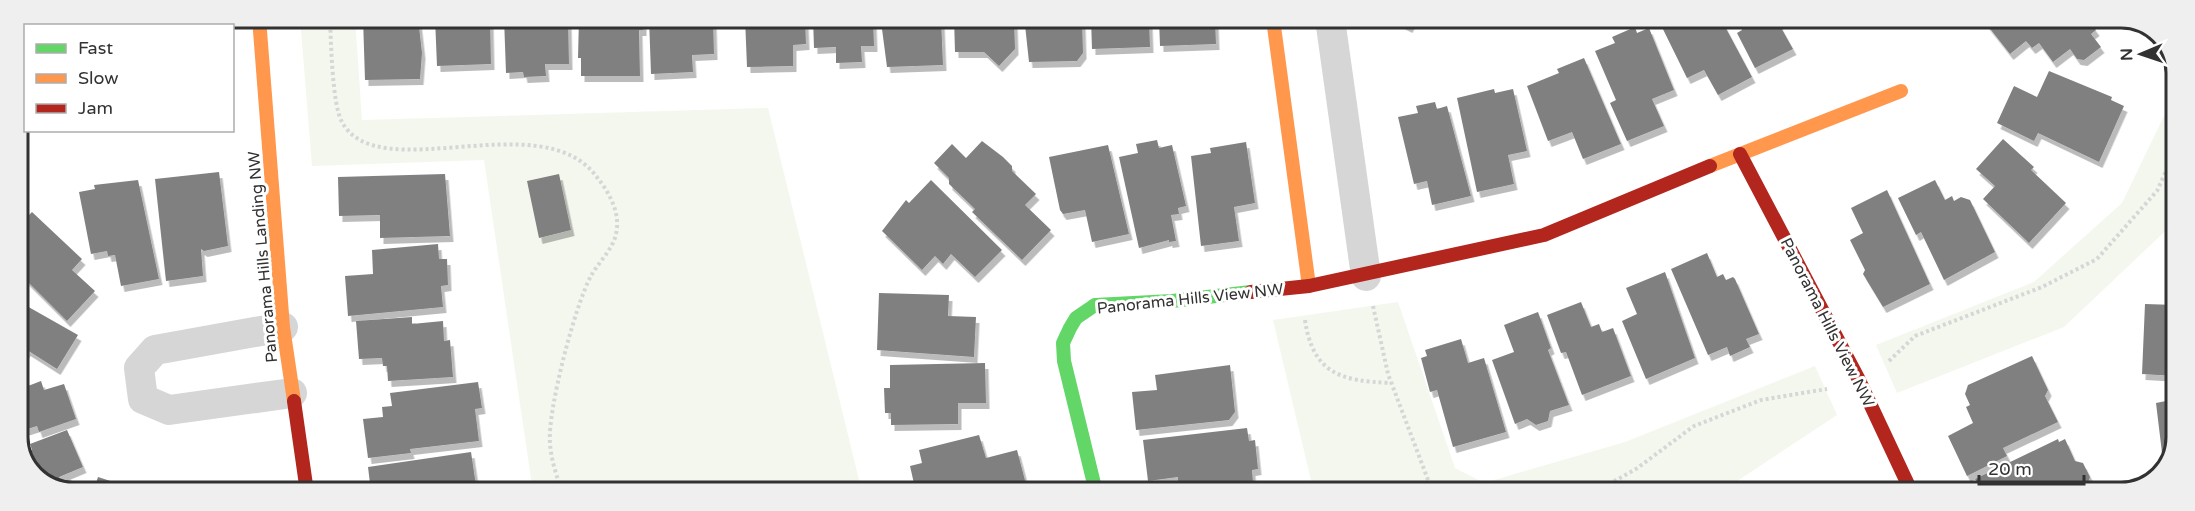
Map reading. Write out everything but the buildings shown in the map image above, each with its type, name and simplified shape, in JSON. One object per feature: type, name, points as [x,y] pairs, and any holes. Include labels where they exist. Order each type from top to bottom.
[{"type":"street","name":"Panorama Hills Landing NW","points":[[260,28],[283,327],[305,482]]},
{"type":"street","points":[[1274,28],[1309,286]]},
{"type":"street","points":[[1331,28],[1366,276]]},
{"type":"street","name":"Panorama Hills View NW","points":[[1094,482],[1064,361],[1063,343],[1076,318],[1095,305],[1172,301],[1309,286],[1366,276],[1544,235],[1740,154],[1901,91]]},
{"type":"street","name":"Panorama Hills View NW","points":[[1740,154],[1858,378],[1907,482]]},
{"type":"street","points":[[283,327],[155,350],[138,368],[142,399],[169,410],[292,393]]},
{"type":"path","points":[[331,28],[333,72],[341,121],[355,138],[379,148],[520,145],[558,150],[579,161],[594,173],[605,189],[617,214],[616,236],[591,275],[580,301],[552,412],[550,443],[559,482]]},
{"type":"path","points":[[1884,366],[1915,336],[2042,287],[2097,259],[2157,191],[2166,171]]},
{"type":"path","points":[[1366,276],[1391,383],[1429,482]]},
{"type":"path","points":[[1309,286],[1305,318],[1309,345],[1320,364],[1358,382],[1391,383]]},
{"type":"path","points":[[1613,482],[1636,469],[1694,426],[1761,400],[1806,391],[1833,389]]},
{"type":"shaded area","points":[[301,28],[356,28],[362,120],[768,108],[860,482],[532,482],[484,160],[312,166]]},
{"type":"shaded area","points":[[2166,112],[2166,230],[2064,327],[1897,393],[1876,345],[2034,282],[2122,203]]},
{"type":"shaded area","points":[[1398,302],[1455,468],[1482,482],[1311,482],[1273,320]]},
{"type":"shaded area","points":[[1815,366],[1837,415],[1736,482],[1487,482],[1625,442]]},
{"type":"traffic: fast","points":[[1094,482],[1064,361],[1063,343],[1076,318],[1095,305],[1172,301],[1251,292]]},
{"type":"traffic: slow","points":[[260,28],[283,327],[294,401]]},
{"type":"traffic: slow","points":[[1274,28],[1309,286]]},
{"type":"traffic: slow","points":[[1710,166],[1901,91]]},
{"type":"traffic: jam","points":[[1740,154],[1858,378],[1907,482]]},
{"type":"traffic: jam","points":[[1251,292],[1309,286],[1544,235],[1710,166]]},
{"type":"traffic: jam","points":[[294,401],[306,482]]}]
